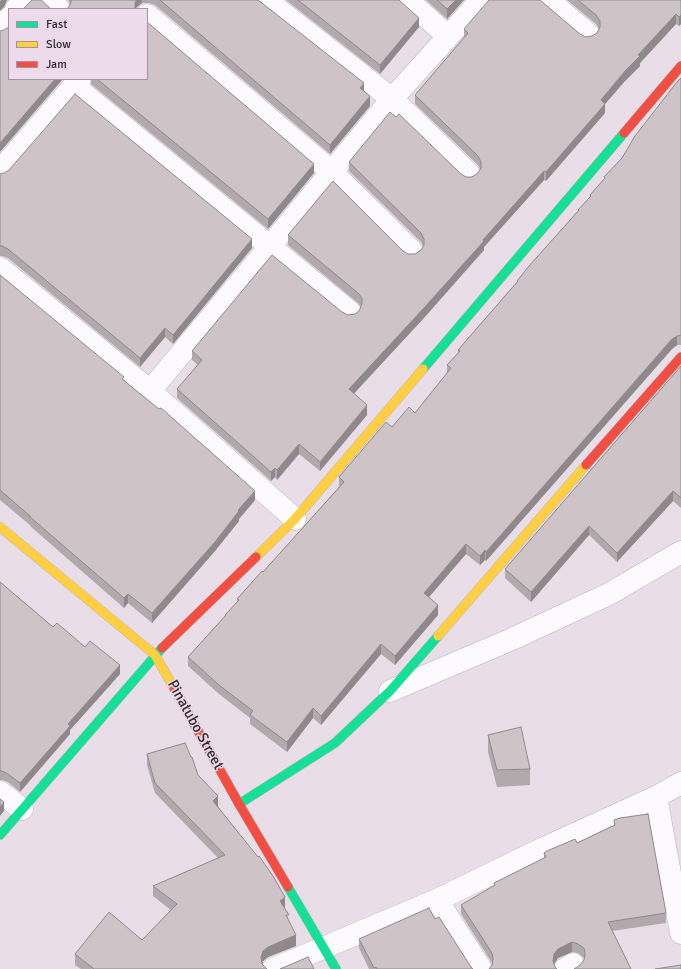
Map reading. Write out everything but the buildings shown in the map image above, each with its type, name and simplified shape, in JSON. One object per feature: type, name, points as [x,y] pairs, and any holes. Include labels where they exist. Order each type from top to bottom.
[{"type":"street","points":[[17,8],[24,0]]},
{"type":"street","points":[[49,0],[58,8]]},
{"type":"street","points":[[142,8],[149,0]]},
{"type":"street","points":[[266,0],[392,99],[469,174]]},
{"type":"street","points":[[407,0],[448,36]]},
{"type":"street","points":[[150,391],[392,99],[481,0]]},
{"type":"street","points":[[548,0],[588,34]]},
{"type":"street","points":[[148,16],[332,172],[412,251]]},
{"type":"street","points":[[0,28],[8,19]]},
{"type":"street","points":[[0,835],[155,655],[295,519],[681,66]]},
{"type":"street","points":[[0,171],[77,82],[270,247],[350,312]]},
{"type":"street","points":[[0,268],[150,391],[295,519]]},
{"type":"street","points":[[239,804],[335,743],[390,691],[681,357]]},
{"type":"street","name":"Pinatubo Street","points":[[0,527],[155,655],[239,804],[336,969]]},
{"type":"street","points":[[390,691],[512,639],[609,594],[681,552]]},
{"type":"street","points":[[273,969],[437,900],[681,784]]},
{"type":"street","points":[[0,792],[22,809]]},
{"type":"street","points":[[656,797],[681,934]]},
{"type":"street","points":[[437,900],[481,969]]},
{"type":"traffic: fast","points":[[423,369],[624,133]]},
{"type":"traffic: fast","points":[[239,804],[335,743],[390,691],[438,636]]},
{"type":"traffic: fast","points":[[0,835],[162,648]]},
{"type":"traffic: fast","points":[[288,887],[336,969]]},
{"type":"traffic: slow","points":[[256,557],[295,519],[423,369]]},
{"type":"traffic: slow","points":[[438,636],[586,465]]},
{"type":"traffic: slow","points":[[0,527],[155,655],[174,688]]},
{"type":"traffic: jam","points":[[624,133],[681,66]]},
{"type":"traffic: jam","points":[[586,465],[681,357]]},
{"type":"traffic: jam","points":[[162,648],[256,557]]},
{"type":"traffic: jam","points":[[174,688],[239,804],[288,887]]}]
